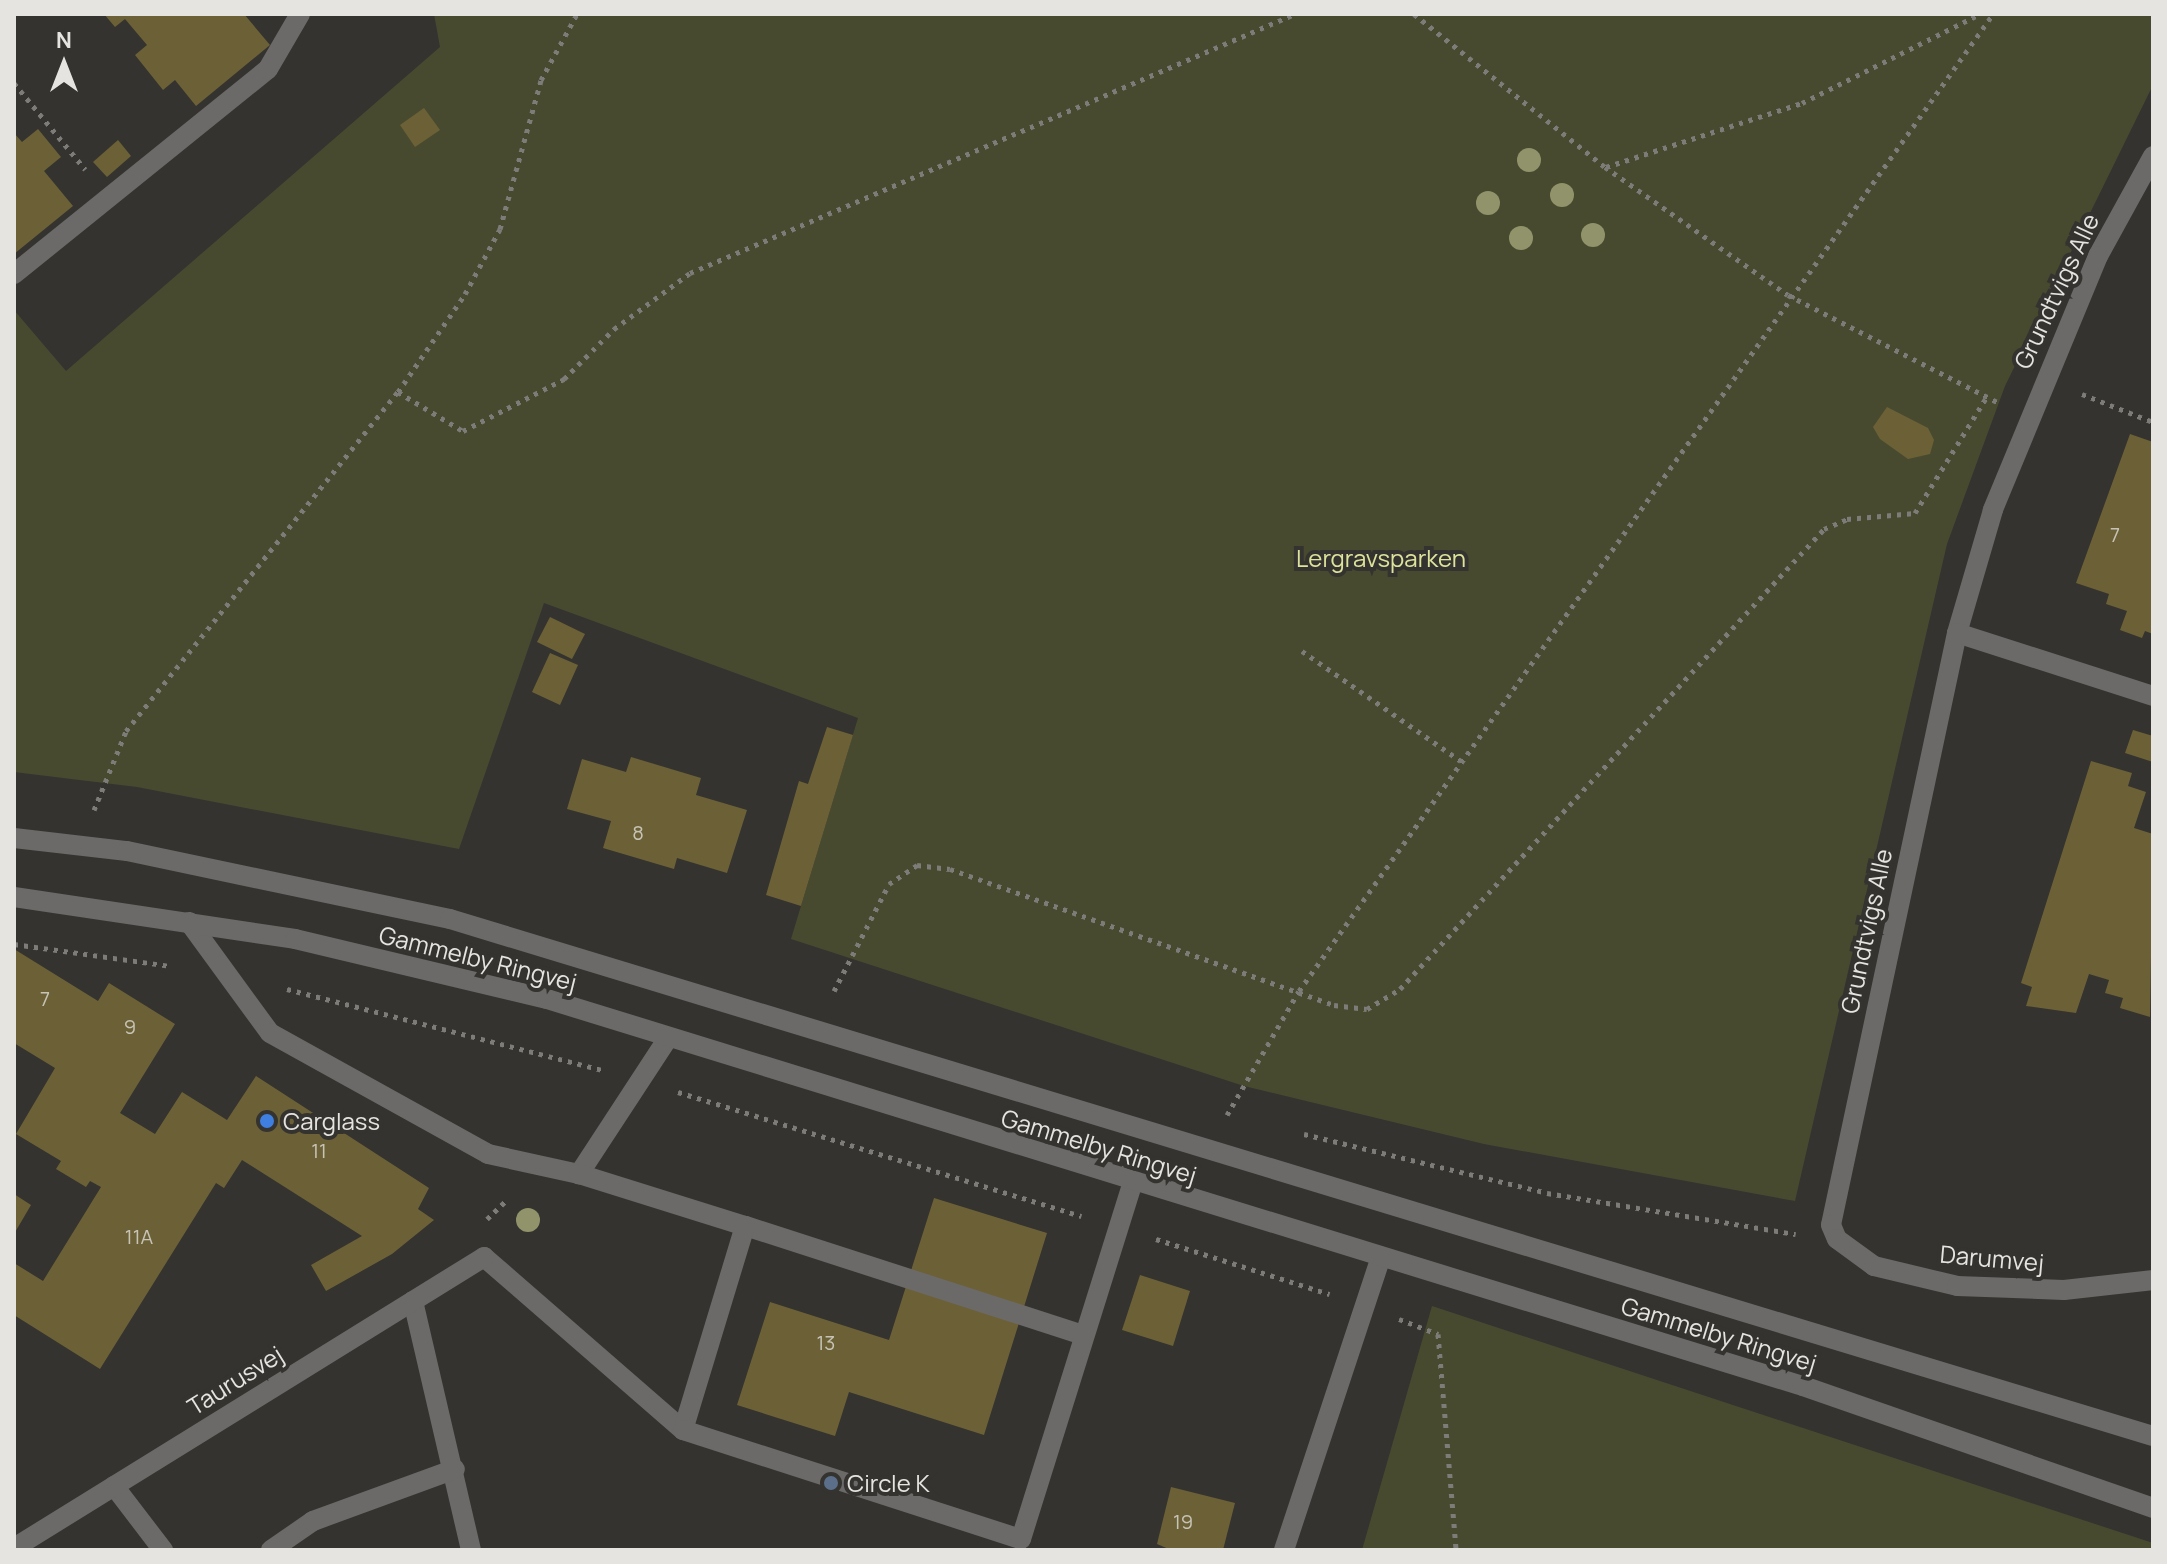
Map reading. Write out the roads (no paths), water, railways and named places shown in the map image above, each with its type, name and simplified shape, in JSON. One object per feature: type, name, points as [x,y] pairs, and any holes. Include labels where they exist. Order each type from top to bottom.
[{"type":"street","points":[[14,274],[268,69],[300,14]]},
{"type":"street","name":"Grundtvigs Alle","points":[[1837,1239],[1831,1225],[1847,1143],[1957,633],[2029,412],[2098,256],[2153,156]]},
{"type":"street","points":[[1957,633],[2153,696]]},
{"type":"street","name":"Gammelby Ringvej","points":[[14,838],[127,851],[450,919],[2153,1436]]},
{"type":"street","name":"Gammelby Ringvej","points":[[14,897],[295,939],[547,999],[1132,1184],[1803,1386],[2153,1508]]},
{"type":"street","points":[[189,922],[270,1033],[488,1154],[579,1174],[1083,1335]]},
{"type":"street","points":[[579,1174],[637,1080],[668,1038]]},
{"type":"street","points":[[745,1226],[683,1430],[1021,1539],[1132,1184]]},
{"type":"street","name":"Darumvej","points":[[1837,1239],[1874,1266],[1957,1286],[2064,1290],[2153,1280]]},
{"type":"street","name":"Taurusvej","points":[[14,1548],[484,1257],[683,1430]]},
{"type":"street","points":[[1284,1550],[1368,1307],[1380,1260]]},
{"type":"street","points":[[413,1301],[455,1469],[471,1550]]},
{"type":"street","points":[[271,1550],[313,1521],[455,1469]]},
{"type":"street","points":[[114,1486],[163,1550]]},
{"type":"place","name":"Carglass","points":[[267,1121]]},
{"type":"place","name":"Circle K","points":[[831,1483]]},
{"type":"park label","name":"Lergravsparken","points":[[1381,558]]}]
